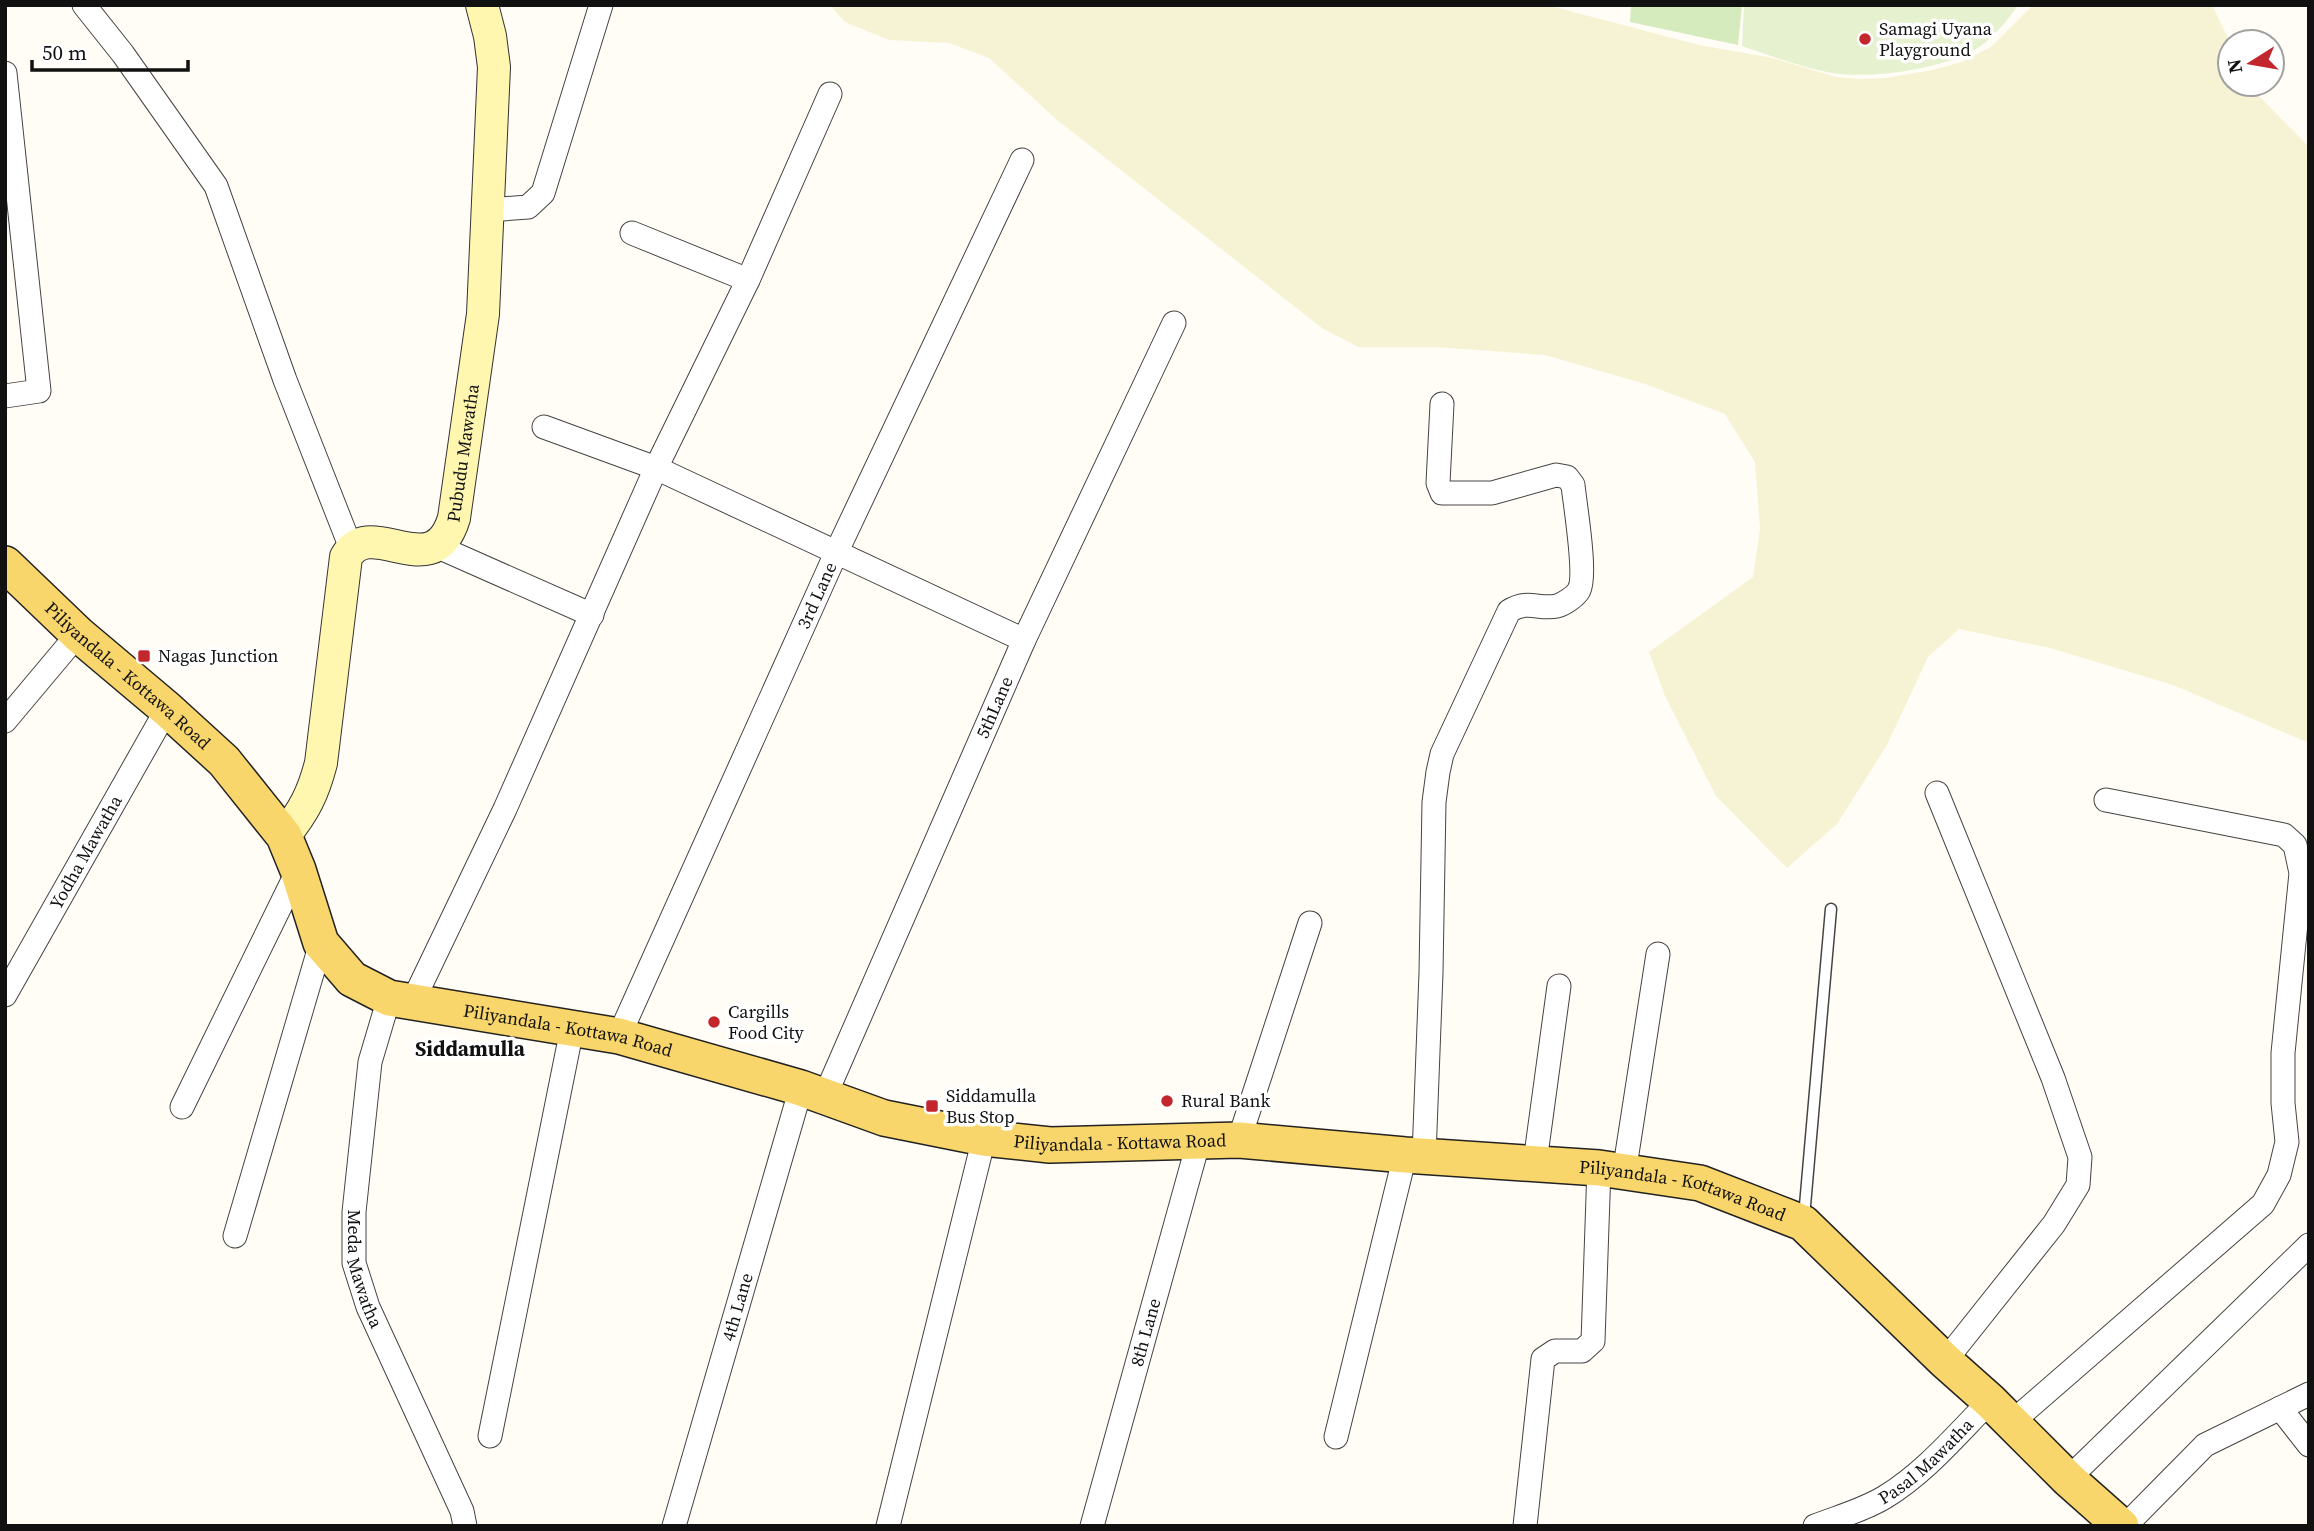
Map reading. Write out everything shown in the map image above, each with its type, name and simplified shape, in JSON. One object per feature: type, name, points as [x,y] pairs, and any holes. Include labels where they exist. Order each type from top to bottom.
[{"type":"main road","name":"Piliyandala - Kottawa Road","points":[[5,564],[78,634],[224,761],[284,836],[298,870],[321,943],[352,979],[401,1001],[618,1036],[813,1092],[884,1118],[984,1138],[1050,1145],[1239,1140],[1535,1162],[1612,1170],[1700,1184],[1803,1223],[2068,1479],[2123,1526]]},
{"type":"street","points":[[84,5],[123,54],[216,186],[285,380],[351,548]]},
{"type":"street","name":"Pubudu Mawatha","points":[[436,546],[450,532],[457,505],[483,314],[494,67],[482,5]]},
{"type":"street","points":[[488,210],[528,207],[543,193],[601,5]]},
{"type":"street","points":[[5,73],[38,391],[5,396]]},
{"type":"street","name":"Meda Mawatha","points":[[465,1526],[462,1511],[368,1307],[354,1263],[354,1212],[370,1062],[505,809],[656,468],[748,281],[830,94]]},
{"type":"street","name":"3rd Lane","points":[[618,1036],[837,551],[1022,160]]},
{"type":"street","points":[[632,233],[748,281]]},
{"type":"street","name":"5thLane","points":[[813,1092],[1174,323]]},
{"type":"street","points":[[1336,1437],[1414,1155],[1431,973],[1434,802],[1442,754],[1510,611],[1521,604],[1558,606],[1581,588],[1573,485],[1567,477],[1556,475],[1492,493],[1442,493],[1438,483],[1441,404]]},
{"type":"street","points":[[544,427],[656,468],[1024,640]]},
{"type":"street","points":[[284,836],[304,810],[314,789],[321,762],[344,568],[351,548],[363,541],[409,550],[425,550],[436,546],[592,615]]},
{"type":"street","points":[[5,721],[78,634]]},
{"type":"street","name":"Yodha Mawatha","points":[[5,995],[167,709]]},
{"type":"street","points":[[1937,793],[2053,1077],[2080,1157],[2078,1185],[2054,1224],[1945,1362]]},
{"type":"street","name":"Pasal Mawatha","points":[[1815,1526],[1867,1516],[1883,1499],[2001,1412],[2263,1204],[2279,1175],[2287,1142],[2283,1103],[2283,1053],[2301,873],[2295,845],[2284,835],[2106,800]]},
{"type":"street","points":[[182,1107],[298,870]]},
{"type":"street","points":[[1239,1140],[1310,923]]},
{"type":"street","points":[[235,1236],[321,943]]},
{"type":"street","points":[[1525,1526],[1543,1359],[1555,1351],[1582,1351],[1593,1341],[1612,1170],[1658,954]]},
{"type":"street","points":[[1535,1162],[1559,986]]},
{"type":"street","points":[[490,1437],[572,1029]]},
{"type":"street","name":"4th Lane","points":[[674,1526],[813,1092]]},
{"type":"street","points":[[888,1526],[984,1138]]},
{"type":"street","name":"8th Lane","points":[[1092,1526],[1199,1140]]},
{"type":"street","points":[[2068,1479],[2309,1245]]},
{"type":"street","points":[[2123,1526],[2205,1445],[2309,1394]]},
{"type":"street","points":[[2280,1408],[2309,1445]]},
{"type":"lane","points":[[1803,1223],[1831,909]]},
{"type":"shaded area","points":[[830,5],[1547,5],[1699,45],[1773,58],[1836,77],[1860,79],[1886,78],[1962,62],[1991,47],[2033,5],[2212,5],[2223,28],[2216,28],[2216,98],[2261,98],[2309,147],[2309,743],[2173,685],[2050,648],[1959,629],[1928,657],[1887,745],[1837,824],[1787,868],[1716,796],[1665,696],[1649,652],[1753,577],[1760,529],[1755,462],[1725,414],[1645,384],[1545,355],[1435,347],[1358,347],[1322,328],[1056,119],[989,58],[949,43],[889,40],[845,22]]},
{"type":"green space","points":[[1631,5],[1742,5],[1738,45],[1630,22]]},
{"type":"green space","name":"Samagi Uyana Playground","points":[[1744,5],[2018,5],[1992,36],[1969,53],[1914,70],[1856,75],[1818,70],[1742,46]]},
{"type":"place","name":"Samagi Uyana Playground","points":[[1865,39]]},
{"type":"place","name":"Nagas Junction","points":[[144,656]]},
{"type":"place","name":"Cargills Food City","points":[[714,1022]]},
{"type":"place","name":"Rural Bank","points":[[1167,1101]]},
{"type":"place","name":"Siddamulla Bus Stop","points":[[932,1106]]},
{"type":"district","name":"Siddamulla","points":[[470,1049]]}]
